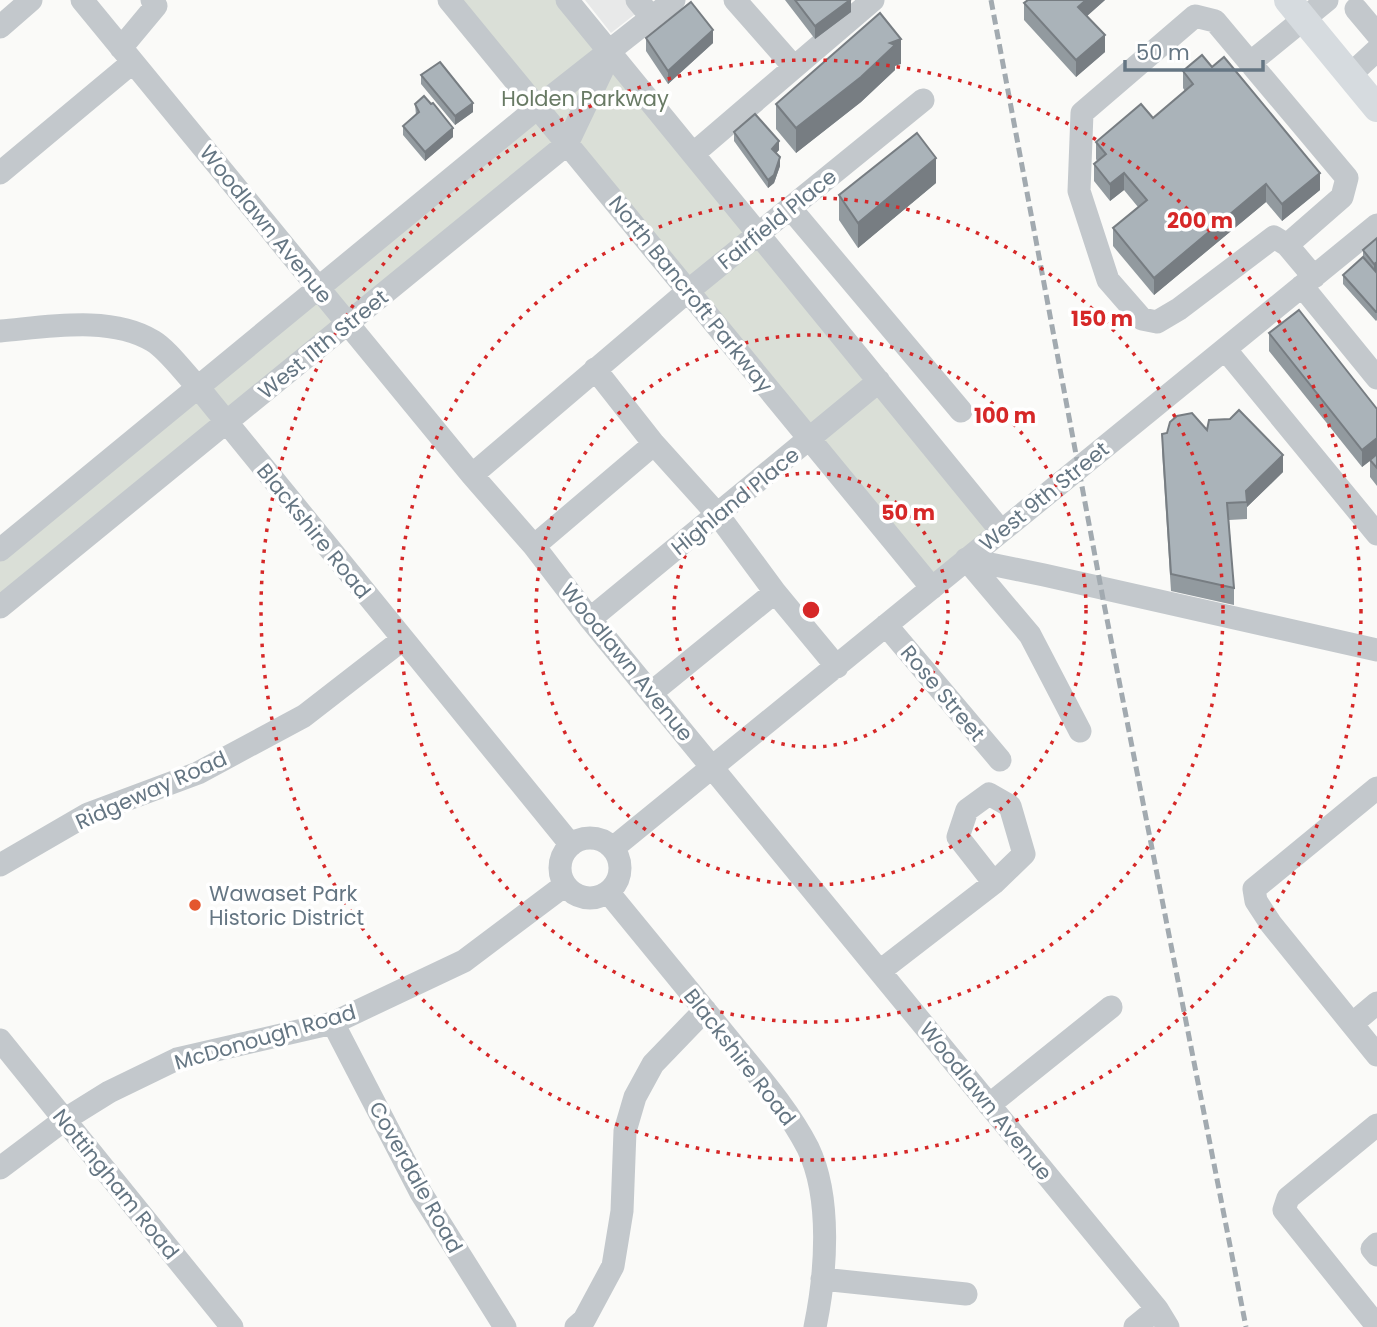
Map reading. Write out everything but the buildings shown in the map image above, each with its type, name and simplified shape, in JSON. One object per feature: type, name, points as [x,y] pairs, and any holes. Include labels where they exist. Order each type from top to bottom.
[{"type":"main road","points":[[1296,10],[1377,108]]},
{"type":"street","points":[[0,27],[31,0]]},
{"type":"street","name":"Woodlawn Avenue","points":[[82,0],[472,475],[534,546],[590,619],[1163,1318]]},
{"type":"street","name":"North Bancroft Parkway","points":[[449,0],[933,587]]},
{"type":"street","points":[[567,0],[1001,531]]},
{"type":"street","points":[[637,0],[652,18]]},
{"type":"street","name":"West 11th Street","points":[[0,550],[537,108],[674,0]]},
{"type":"street","points":[[735,0],[794,67]]},
{"type":"street","points":[[693,155],[873,0]]},
{"type":"street","points":[[1250,63],[1296,10],[1326,0]]},
{"type":"street","points":[[0,173],[127,55],[158,2]]},
{"type":"street","points":[[1356,9],[1377,34]]},
{"type":"street","points":[[1287,245],[1342,197],[1347,178],[1215,21],[1195,16],[1082,113],[1079,191],[1108,280],[1142,318],[1157,322],[1179,309],[1274,237],[1287,245],[1308,282],[1377,378]]},
{"type":"street","points":[[1350,75],[1377,50]]},
{"type":"street","name":"West 11th Street","points":[[0,607],[567,144],[610,53]]},
{"type":"street","name":"Fairfield Place","points":[[472,475],[688,290],[923,100]]},
{"type":"street","points":[[791,209],[961,411]]},
{"type":"street","name":"West 9th Street","points":[[713,768],[1052,488],[1377,225]]},
{"type":"street","name":"Blackshire Road","points":[[0,331],[78,324],[127,329],[154,341],[198,387],[571,845]]},
{"type":"street","points":[[1224,349],[1377,534]]},
{"type":"street","points":[[595,369],[654,444],[718,515],[775,592],[836,667]]},
{"type":"street","name":"Highland Place","points":[[590,619],[878,381]]},
{"type":"street","points":[[534,546],[654,444]]},
{"type":"street","points":[[966,559],[1377,650]]},
{"type":"street","points":[[966,559],[1030,635],[1080,731]]},
{"type":"street","points":[[650,692],[775,592]]},
{"type":"street","name":"Rose Street","points":[[886,625],[1000,760]]},
{"type":"street","name":"Ridgeway Road","points":[[0,865],[88,814],[198,773],[304,716],[402,640]]},
{"type":"street","points":[[613,848],[713,768]]},
{"type":"street","points":[[1377,788],[1254,889],[1256,901],[1266,918],[1377,1055]]},
{"type":"street","points":[[590,838],[602,840],[613,848],[619,860],[620,872],[608,892],[596,897],[583,897],[565,885],[560,865],[563,855],[571,845],[590,838]]},
{"type":"street","points":[[880,971],[995,883]]},
{"type":"street","name":"McDonough Road","points":[[0,1168],[64,1120],[109,1092],[177,1059],[333,1023],[464,961],[565,885]]},
{"type":"street","name":"Blackshire Road","points":[[608,892],[776,1097],[808,1149],[821,1191],[825,1246],[816,1327]]},
{"type":"street","points":[[1352,1024],[1377,1003]]},
{"type":"street","points":[[989,1105],[1111,1007]]},
{"type":"street","points":[[576,1327],[584,1320],[613,1266],[622,1211],[625,1131],[635,1097],[653,1064],[705,1010]]},
{"type":"street","name":"Coverdale Road","points":[[333,1023],[421,1193],[505,1327]]},
{"type":"street","name":"Nottingham Road","points":[[0,1041],[232,1327]]},
{"type":"street","points":[[1373,1315],[1286,1215],[1285,1203],[1287,1198],[1377,1125]]},
{"type":"street","points":[[1377,1244],[1372,1248],[1377,1255]]},
{"type":"street","points":[[822,1279],[966,1294]]},
{"type":"street","points":[[1135,1327],[1163,1318]]},
{"type":"shaded area","points":[[585,0],[653,0],[611,33]]},
{"type":"green space","name":"Holden Parkway","points":[[449,0],[567,0],[1001,531],[932,588],[567,144],[0,606],[0,550],[537,108]]},
{"type":"railway","points":[[991,0],[1104,604],[1246,1327]]},
{"type":"place","name":"Wawaset Park Historic District","points":[[195,905]]}]
